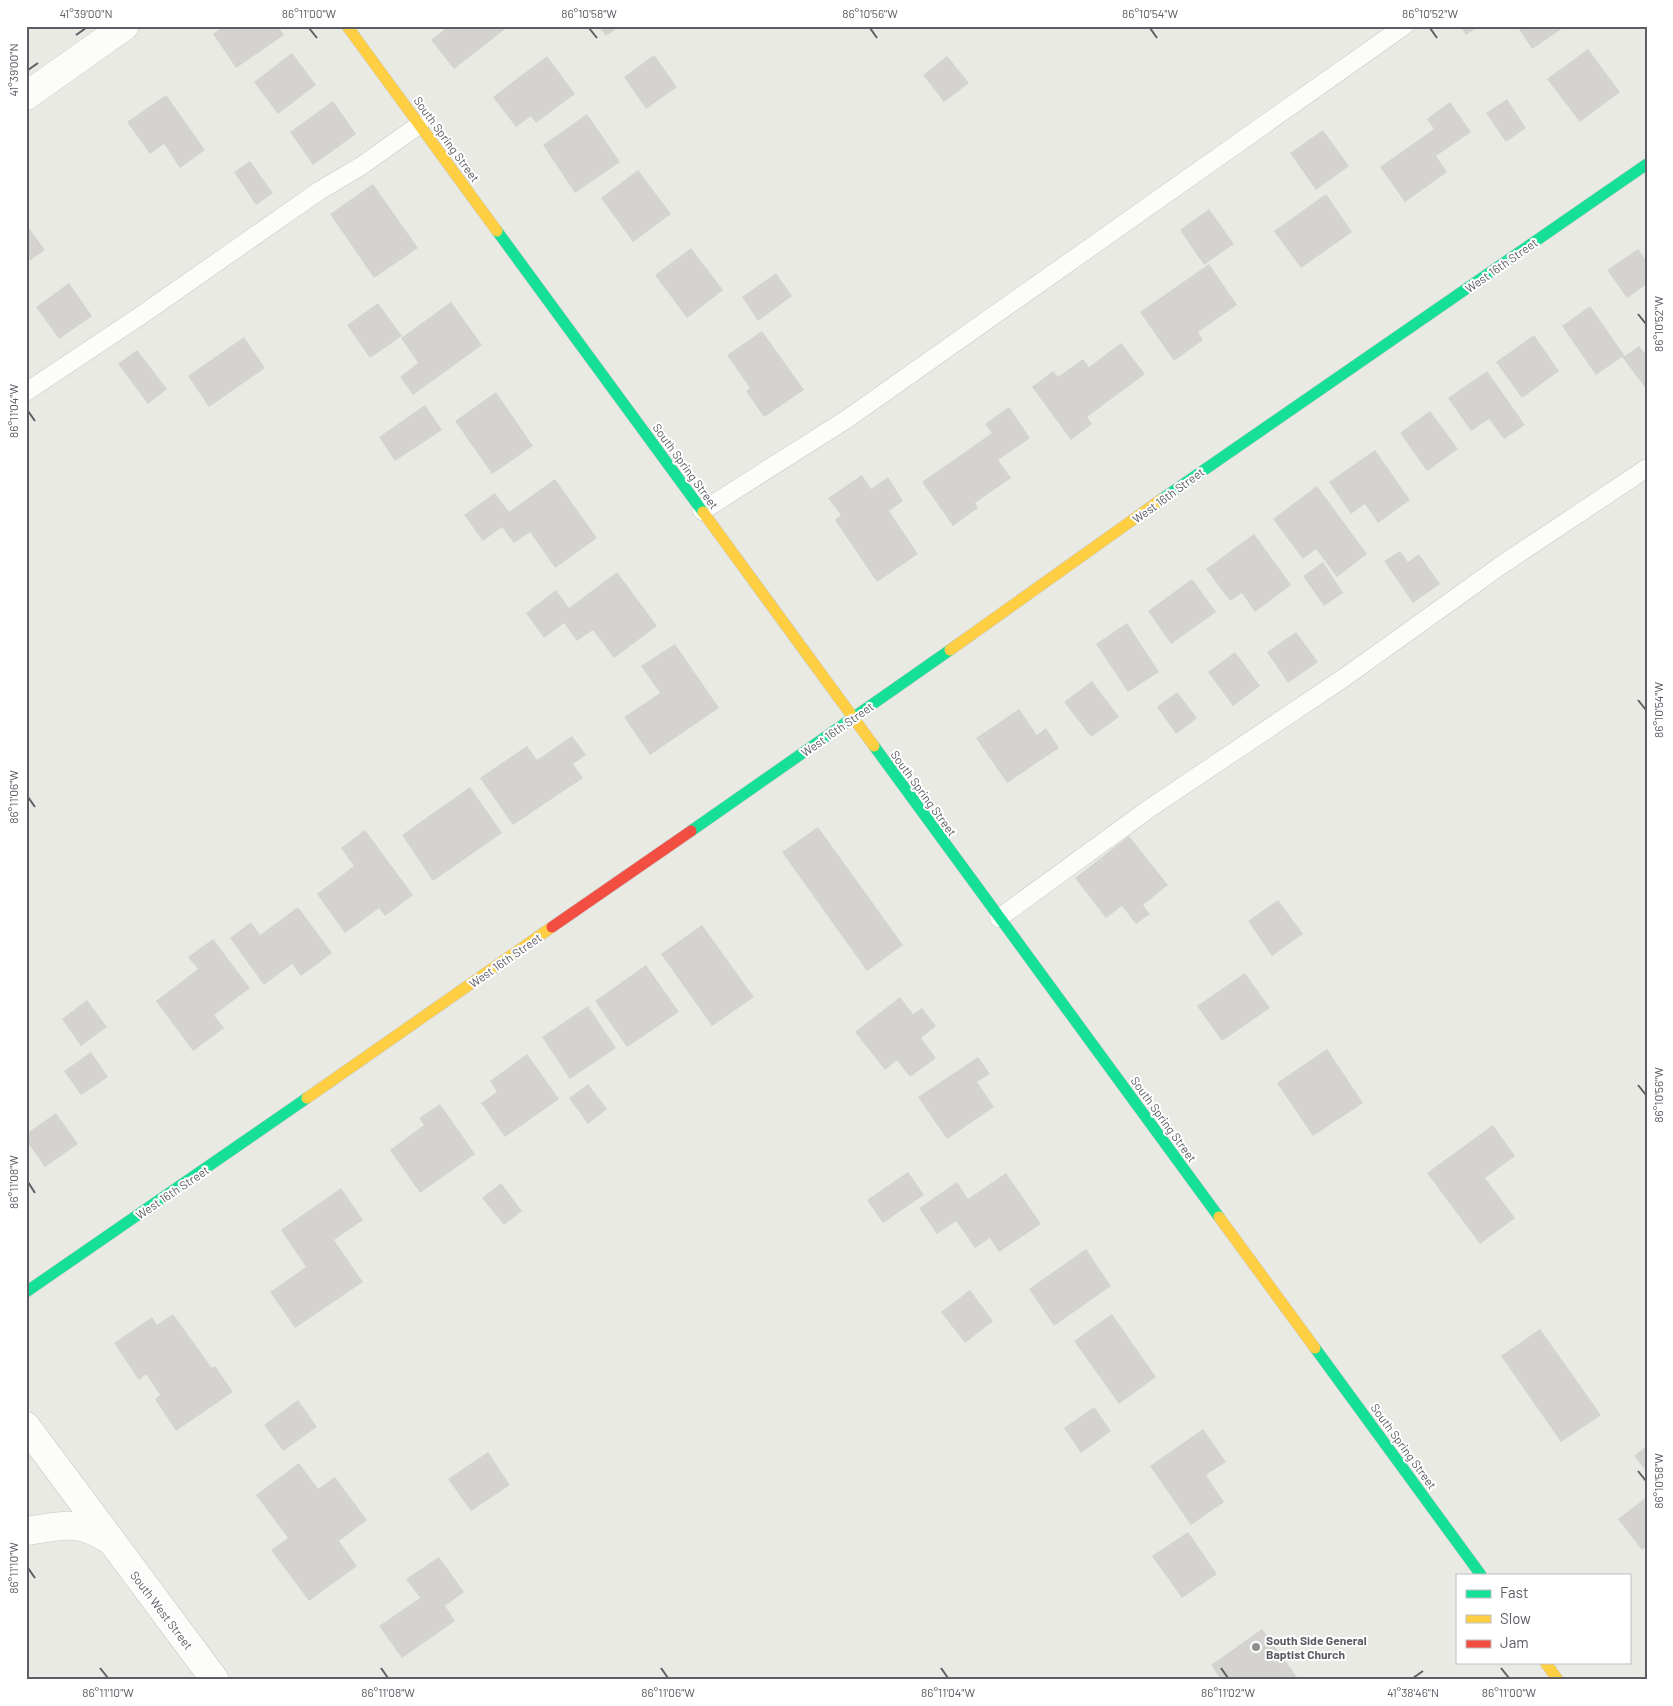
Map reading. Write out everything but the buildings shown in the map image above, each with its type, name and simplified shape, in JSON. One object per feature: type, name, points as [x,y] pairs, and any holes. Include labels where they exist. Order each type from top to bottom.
[{"type":"street","points":[[26,96],[125,26]]},
{"type":"street","name":"South Spring Street","points":[[347,26],[1480,1574]]},
{"type":"street","name":"West 16th Street","points":[[26,1292],[236,1148],[1025,598],[1193,477],[1647,164]]},
{"type":"street","name":"South West Street","points":[[26,1426],[101,1534],[215,1680]]},
{"type":"street","points":[[26,1531],[76,1524],[101,1534]]},
{"type":"street","points":[[1546,1664],[1558,1680]]},
{"type":"lane","points":[[702,511],[847,419],[1404,26]]},
{"type":"lane","points":[[26,392],[140,316],[318,191],[361,166],[420,125]]},
{"type":"lane","points":[[999,918],[1150,808],[1345,677],[1500,566],[1647,468]]},
{"type":"traffic: fast","points":[[1162,499],[1647,164]]},
{"type":"traffic: fast","points":[[497,231],[703,512]]},
{"type":"traffic: fast","points":[[691,831],[950,650]]},
{"type":"traffic: fast","points":[[874,746],[1219,1217]]},
{"type":"traffic: fast","points":[[26,1292],[307,1098]]},
{"type":"traffic: fast","points":[[1315,1348],[1480,1574]]},
{"type":"traffic: slow","points":[[347,26],[497,231]]},
{"type":"traffic: slow","points":[[950,650],[1162,499]]},
{"type":"traffic: slow","points":[[703,512],[874,746]]},
{"type":"traffic: slow","points":[[307,1098],[552,927]]},
{"type":"traffic: slow","points":[[1219,1217],[1315,1348]]},
{"type":"traffic: slow","points":[[1546,1664],[1558,1680]]},
{"type":"traffic: jam","points":[[552,927],[691,831]]},
{"type":"place","name":"South Side General Baptist Church","points":[[1256,1647]]}]
